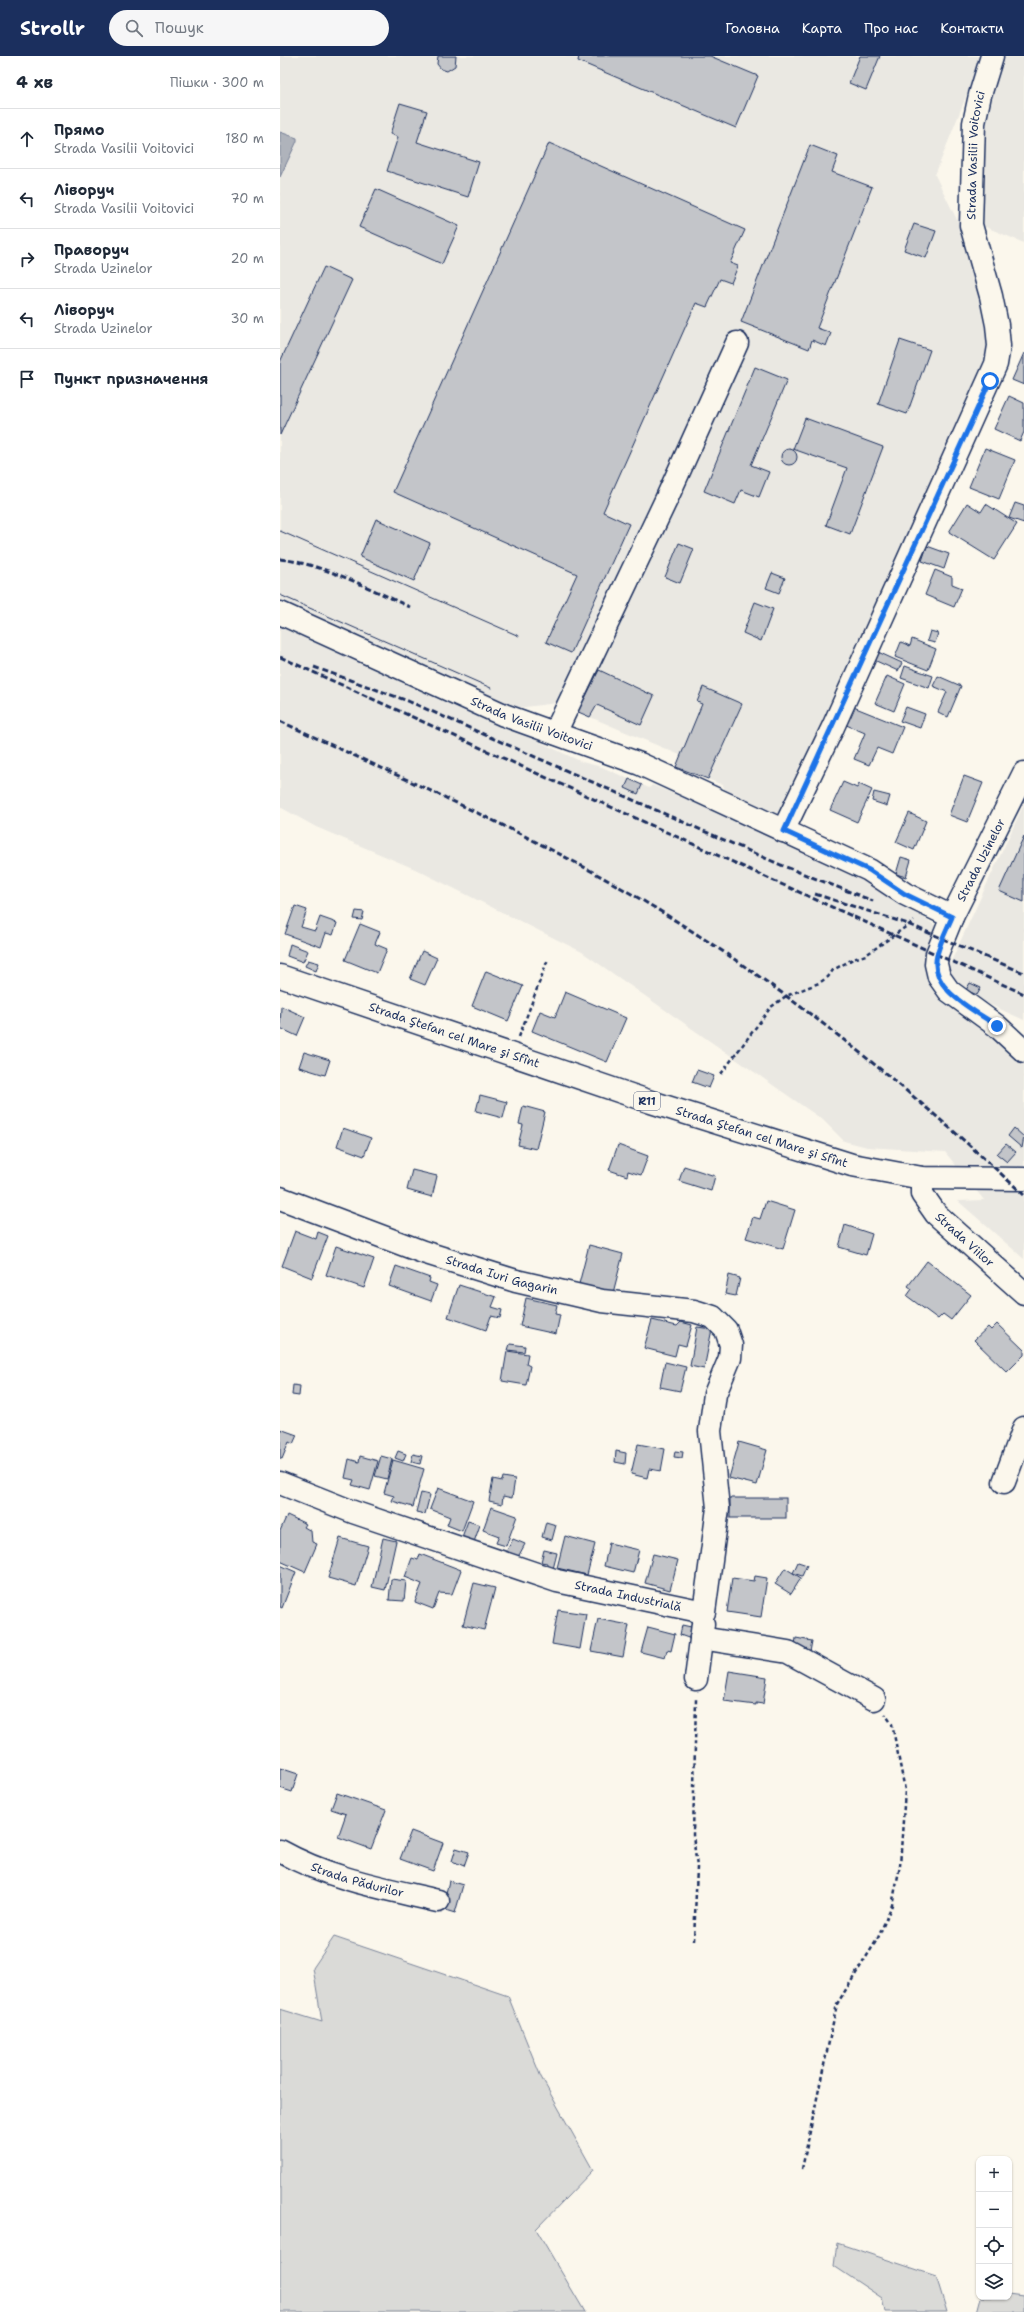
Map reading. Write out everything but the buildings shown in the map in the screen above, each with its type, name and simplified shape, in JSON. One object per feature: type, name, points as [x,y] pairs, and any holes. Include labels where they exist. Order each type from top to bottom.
[{"type":"street","name":"Strada Vasilii Voitovici","points":[[784,831],[833,727],[996,364],[999,346],[996,317],[992,296],[971,225],[974,123],[980,95],[992,56]]},
{"type":"street","points":[[554,733],[666,500],[737,343]]},
{"type":"street","name":"Strada Vasilii Voitovici","points":[[280,614],[504,714],[640,764],[869,870],[905,894],[952,917]]},
{"type":"street","name":"Strada Uzinelor","points":[[1024,773],[952,917],[937,954],[937,970],[943,985],[956,997],[997,1026],[1024,1051]]},
{"type":"street","name":"Strada Ştefan cel Mare şi Sfînt","points":[[280,976],[811,1154],[884,1172],[922,1178],[1024,1179]]},
{"type":"street","name":"Strada Viilor","points":[[922,1178],[922,1194],[936,1214],[1024,1293]]},
{"type":"street","name":"Strada Iuri Gagarin","points":[[280,1198],[423,1252],[516,1281],[602,1301],[694,1311],[713,1317],[726,1330],[731,1345],[730,1358],[714,1394],[710,1431],[718,1508],[704,1612]]},
{"type":"street","points":[[1004,1482],[1024,1428]]},
{"type":"street","name":"Strada Industrială","points":[[280,1484],[353,1512],[557,1581],[704,1612]]},
{"type":"street","points":[[696,1679],[704,1612]]},
{"type":"street","points":[[701,1638],[788,1652],[874,1699]]},
{"type":"street","name":"Strada Pădurilor","points":[[280,1851],[298,1861],[348,1881],[438,1901]]},
{"type":"path","points":[[721,1074],[771,1007],[786,996],[819,983],[833,970],[853,959],[866,956],[908,924],[923,917],[932,908]]},
{"type":"path","points":[[512,1055],[548,959]]},
{"type":"path","points":[[694,1941],[697,1867],[693,1834],[696,1679]]},
{"type":"path","points":[[802,2169],[837,2004],[878,1938],[892,1905],[900,1866],[905,1790],[892,1724],[874,1699]]},
{"type":"shaded area","points":[[280,56],[982,56],[935,175],[961,228],[988,311],[989,356],[791,803],[779,814],[774,815],[726,794],[723,785],[676,767],[680,755],[557,703],[509,709],[280,604]]},
{"type":"shaded area","points":[[1001,56],[1024,56],[1024,243],[981,225],[982,128]]},
{"type":"shaded area","points":[[280,132],[297,138],[297,141],[280,177]]},
{"type":"shaded area","points":[[280,626],[400,676],[582,762],[602,767],[649,788],[652,785],[871,875],[905,904],[936,926],[930,965],[1024,1061],[1024,1259],[958,1201],[984,1200],[945,1152],[867,1147],[844,1141],[823,1120],[582,952],[415,869],[316,827],[280,807]]},
{"type":"shaded area","points":[[1024,804],[1024,1020],[960,991],[949,977],[948,968]]},
{"type":"shaded area","points":[[334,1937],[508,1996],[541,2077],[593,2170],[536,2229],[585,2312],[280,2312],[280,2009],[322,2022],[313,1968]]},
{"type":"shaded area","points":[[837,2243],[936,2276],[947,2312],[885,2312],[882,2298],[834,2266]]},
{"type":"shaded area","points":[[1012,2294],[1024,2296],[1024,2312],[977,2312],[980,2300],[1012,2300]]},
{"type":"tram line","points":[[280,531],[519,636]]},
{"type":"tram line","points":[[280,595],[491,688]]},
{"type":"railway","points":[[280,559],[314,566],[363,585],[410,607]]},
{"type":"railway","points":[[280,657],[1024,994]]},
{"type":"railway","points":[[314,667],[408,701],[781,865],[873,901]]},
{"type":"railway","points":[[280,721],[446,798],[569,859],[665,914],[720,949],[826,1026],[877,1066],[927,1108],[1024,1195]]},
{"type":"railway","points":[[815,894],[908,924],[1024,973]]},
{"type":"route","points":[[990,381],[833,727],[784,831],[869,870],[905,894],[952,917],[937,954],[936,964],[939,977],[948,991],[997,1026]]}]
